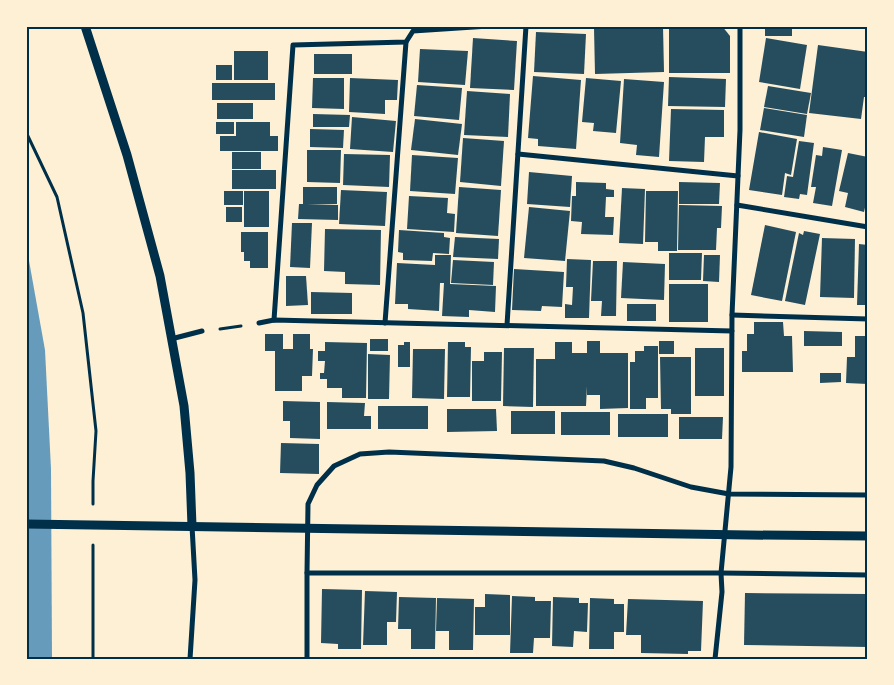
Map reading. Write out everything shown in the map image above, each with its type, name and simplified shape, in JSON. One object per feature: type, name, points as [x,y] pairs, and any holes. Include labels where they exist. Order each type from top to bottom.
[{"type":"street","points":[[85,26],[126,155],[157,267],[184,406],[190,473],[195,580],[190,659]]},
{"type":"street","points":[[385,323],[406,42],[413,30],[489,26]]},
{"type":"street","points":[[506,326],[526,26]]},
{"type":"street","points":[[715,659],[731,467],[732,315],[740,130],[740,26]]},
{"type":"street","points":[[274,320],[292,45],[406,42]]},
{"type":"street","points":[[518,154],[738,176]]},
{"type":"street","points":[[737,205],[868,227]]},
{"type":"street","points":[[732,315],[868,319]]},
{"type":"street","points":[[259,323],[274,320],[732,331]]},
{"type":"street","points":[[171,339],[202,331]]},
{"type":"street","points":[[307,659],[308,504],[317,485],[334,466],[360,454],[389,452],[604,460],[691,487],[729,494],[868,495]]},
{"type":"street","points":[[26,524],[868,536]]},
{"type":"street","points":[[307,573],[868,575]]},
{"type":"path","points":[[26,132],[57,197],[83,313],[96,431],[93,511]]},
{"type":"path","points":[[202,331],[259,323]]},
{"type":"path","points":[[93,540],[93,659]]},
{"type":"water","points":[[26,244],[45,350],[51,469],[52,659],[26,659]]},
{"type":"building","points":[[663,26],[664,72],[595,74],[594,28]]},
{"type":"building","points":[[669,26],[722,26],[730,36],[730,73],[669,73]]},
{"type":"building","points":[[765,26],[792,26],[792,36],[765,36]]},
{"type":"building","points":[[536,32],[586,34],[584,74],[534,72]]},
{"type":"building","points":[[473,38],[517,41],[514,90],[470,88]]},
{"type":"building","points":[[766,38],[807,45],[800,89],[759,82]]},
{"type":"building","points":[[818,45],[868,52],[868,97],[864,97],[861,119],[809,113]]},
{"type":"building","points":[[420,49],[468,51],[465,85],[418,82]]},
{"type":"building","points":[[234,51],[268,51],[268,80],[234,80]]},
{"type":"building","points":[[314,54],[352,54],[352,74],[314,74]]},
{"type":"building","points":[[216,65],[232,65],[232,80],[216,80]]},
{"type":"building","points":[[533,76],[581,80],[576,149],[538,146],[538,139],[528,138]]},
{"type":"building","points":[[669,77],[726,79],[725,107],[668,106]]},
{"type":"building","points":[[313,78],[344,78],[344,109],[312,108]]},
{"type":"building","points":[[350,78],[398,80],[397,100],[385,100],[385,114],[349,112]]},
{"type":"building","points":[[586,78],[621,81],[616,133],[593,131],[594,123],[582,122]]},
{"type":"building","points":[[624,79],[664,82],[659,157],[636,155],[637,145],[620,143]]},
{"type":"building","points":[[212,83],[275,83],[275,100],[212,100]]},
{"type":"building","points":[[417,85],[462,88],[459,120],[414,116]]},
{"type":"building","points":[[768,86],[811,93],[807,114],[764,107]]},
{"type":"building","points":[[467,91],[510,94],[508,137],[464,135]]},
{"type":"building","points":[[217,103],[253,103],[253,119],[217,119]]},
{"type":"building","points":[[764,108],[807,115],[804,137],[760,130]]},
{"type":"building","points":[[671,109],[724,110],[724,137],[705,137],[704,162],[669,161]]},
{"type":"building","points":[[313,114],[350,115],[349,127],[313,127]]},
{"type":"building","points":[[352,117],[396,121],[393,152],[350,149]]},
{"type":"building","points":[[415,119],[462,124],[458,155],[411,150]]},
{"type":"building","points":[[216,122],[234,122],[234,134],[216,134]]},
{"type":"building","points":[[236,122],[270,122],[270,136],[278,136],[278,151],[220,151],[220,136],[236,136]]},
{"type":"building","points":[[310,129],[344,130],[343,148],[310,147]]},
{"type":"building","points":[[759,132],[797,139],[791,175],[785,173],[782,195],[749,190]]},
{"type":"building","points":[[463,138],[504,141],[501,186],[460,182]]},
{"type":"building","points":[[799,141],[814,143],[807,195],[800,194],[799,199],[784,197],[787,176],[793,177]]},
{"type":"building","points":[[823,147],[842,150],[832,206],[813,203],[816,187],[811,187],[816,155],[822,156]]},
{"type":"building","points":[[307,150],[341,150],[340,183],[307,182]]},
{"type":"building","points":[[232,152],[261,152],[261,169],[232,169]]},
{"type":"building","points":[[848,153],[868,157],[868,194],[864,212],[845,207],[848,193],[839,191]]},
{"type":"building","points":[[344,154],[390,155],[389,187],[343,185]]},
{"type":"building","points":[[412,155],[458,158],[455,194],[410,191]]},
{"type":"building","points":[[232,170],[276,170],[276,189],[232,189]]},
{"type":"building","points":[[529,172],[572,176],[570,207],[527,204]]},
{"type":"building","points":[[576,182],[606,183],[606,189],[614,190],[614,197],[606,197],[605,217],[614,217],[613,235],[581,234],[582,222],[571,221],[572,196],[576,196]]},
{"type":"building","points":[[679,182],[720,183],[719,204],[679,204]]},
{"type":"building","points":[[303,187],[337,187],[337,204],[307,204],[338,205],[338,220],[298,219],[299,204],[303,204]]},
{"type":"building","points":[[459,187],[501,190],[498,236],[456,233]]},
{"type":"building","points":[[622,188],[645,189],[643,244],[619,243]]},
{"type":"building","points":[[341,190],[387,192],[385,226],[339,224]]},
{"type":"building","points":[[224,191],[243,191],[243,205],[224,205]]},
{"type":"building","points":[[244,191],[269,191],[269,227],[244,227]]},
{"type":"building","points":[[646,191],[678,191],[677,251],[658,251],[658,242],[645,242]]},
{"type":"building","points":[[409,196],[448,198],[447,213],[455,214],[454,232],[407,229]]},
{"type":"building","points":[[679,205],[722,206],[721,228],[717,228],[716,250],[678,250]]},
{"type":"building","points":[[226,207],[242,207],[242,222],[226,222]]},
{"type":"building","points":[[529,207],[570,211],[565,261],[524,258]]},
{"type":"building","points":[[292,223],[312,223],[310,268],[290,267]]},
{"type":"building","points":[[765,225],[796,232],[782,301],[751,295]]},
{"type":"building","points":[[325,229],[381,230],[380,285],[345,284],[345,272],[324,271]]},
{"type":"building","points":[[399,230],[444,233],[444,237],[450,238],[449,254],[433,253],[432,261],[403,260],[403,253],[398,252]]},
{"type":"building","points":[[804,231],[820,234],[805,305],[785,301],[799,233],[803,235]]},
{"type":"building","points":[[241,232],[268,232],[268,268],[250,268],[250,261],[244,261],[244,252],[241,252]]},
{"type":"building","points":[[455,237],[499,239],[498,259],[453,257]]},
{"type":"building","points":[[822,238],[855,239],[854,298],[820,297]]},
{"type":"building","points":[[859,244],[868,245],[868,305],[857,305]]},
{"type":"building","points":[[669,253],[702,253],[701,280],[669,280]]},
{"type":"building","points":[[435,255],[451,255],[450,284],[496,286],[495,312],[469,310],[469,317],[442,316],[444,283],[440,283],[439,311],[408,309],[408,304],[395,304],[397,263],[435,265]]},
{"type":"building","points":[[704,255],[720,255],[719,282],[703,281]]},
{"type":"building","points":[[567,259],[591,260],[589,318],[565,318],[565,304],[572,305],[573,287],[566,287]]},
{"type":"building","points":[[453,260],[494,262],[493,285],[451,283]]},
{"type":"building","points":[[593,261],[617,261],[616,316],[601,316],[602,301],[591,301]]},
{"type":"building","points":[[623,262],[665,264],[664,300],[621,298]]},
{"type":"building","points":[[514,269],[564,272],[562,307],[542,306],[541,311],[512,310]]},
{"type":"building","points":[[286,276],[306,276],[308,305],[286,306]]},
{"type":"building","points":[[669,284],[708,284],[708,322],[669,322]]},
{"type":"building","points":[[311,292],[352,293],[352,314],[311,314]]},
{"type":"building","points":[[627,304],[656,304],[656,321],[627,321]]},
{"type":"building","points":[[754,322],[783,322],[784,336],[792,336],[793,372],[742,372],[742,351],[747,351],[747,334],[754,334]]},
{"type":"building","points":[[804,331],[842,332],[842,346],[804,346]]},
{"type":"building","points":[[265,334],[283,334],[283,349],[293,349],[293,334],[310,334],[310,349],[313,349],[312,376],[302,376],[302,391],[275,391],[275,351],[265,351]]},
{"type":"building","points":[[855,336],[868,336],[868,384],[846,383],[847,357],[855,357]]},
{"type":"building","points":[[370,339],[388,339],[388,351],[370,351]]},
{"type":"building","points":[[587,341],[600,341],[600,353],[628,353],[628,408],[600,409],[600,395],[587,395],[587,386],[586,406],[536,406],[536,359],[555,359],[555,342],[572,342],[572,353],[587,353]]},
{"type":"building","points":[[659,341],[674,341],[674,354],[659,354]]},
{"type":"building","points":[[325,342],[367,343],[366,398],[342,398],[342,388],[327,388],[327,379],[320,379],[320,373],[324,373],[325,361],[318,361],[318,351],[325,351]]},
{"type":"building","points":[[404,342],[410,342],[410,367],[398,367],[398,345],[404,345]]},
{"type":"building","points":[[448,342],[465,342],[465,347],[471,347],[470,397],[447,397]]},
{"type":"building","points":[[644,346],[658,346],[658,398],[646,398],[646,409],[630,409],[630,362],[635,362],[635,351],[644,351]]},
{"type":"building","points":[[504,348],[534,348],[533,407],[503,406]]},
{"type":"building","points":[[695,348],[724,348],[724,396],[695,396]]},
{"type":"building","points":[[413,349],[445,349],[444,399],[412,398]]},
{"type":"building","points":[[484,352],[502,352],[501,401],[472,401],[472,361],[484,361]]},
{"type":"building","points":[[368,354],[390,355],[389,399],[368,399]]},
{"type":"building","points":[[660,357],[691,357],[691,414],[671,414],[671,409],[661,409]]},
{"type":"building","points":[[820,373],[841,373],[841,382],[820,383]]},
{"type":"building","points":[[283,401],[320,402],[320,439],[290,438],[290,421],[283,421]]},
{"type":"building","points":[[327,402],[365,403],[364,416],[371,416],[371,429],[327,429]]},
{"type":"building","points":[[378,406],[428,406],[428,429],[378,429]]},
{"type":"building","points":[[447,409],[496,409],[497,431],[447,432]]},
{"type":"building","points":[[511,411],[555,411],[555,434],[511,434]]},
{"type":"building","points":[[561,412],[610,412],[610,435],[561,435]]},
{"type":"building","points":[[618,414],[668,414],[668,437],[618,437]]},
{"type":"building","points":[[679,417],[723,417],[722,439],[679,439]]},
{"type":"building","points":[[281,443],[319,444],[319,474],[280,473]]},
{"type":"building","points":[[322,589],[362,590],[361,649],[338,649],[338,644],[321,643]]},
{"type":"building","points":[[365,591],[397,592],[396,622],[387,622],[387,645],[363,645]]},
{"type":"building","points":[[745,593],[868,594],[868,647],[744,645]]},
{"type":"building","points":[[485,594],[510,595],[510,635],[475,635],[475,607],[485,607]]},
{"type":"building","points":[[512,596],[535,597],[535,601],[551,601],[550,638],[534,638],[533,653],[510,653]]},
{"type":"building","points":[[399,597],[436,598],[435,649],[411,649],[411,629],[398,629]]},
{"type":"building","points":[[553,597],[579,598],[579,603],[588,603],[587,632],[574,631],[573,647],[552,646]]},
{"type":"building","points":[[437,598],[474,599],[473,650],[449,650],[449,631],[436,631]]},
{"type":"building","points":[[590,598],[614,599],[614,604],[624,604],[624,632],[614,632],[614,649],[589,649]]},
{"type":"building","points":[[628,599],[703,601],[701,651],[688,651],[688,654],[641,653],[641,635],[626,635]]}]
